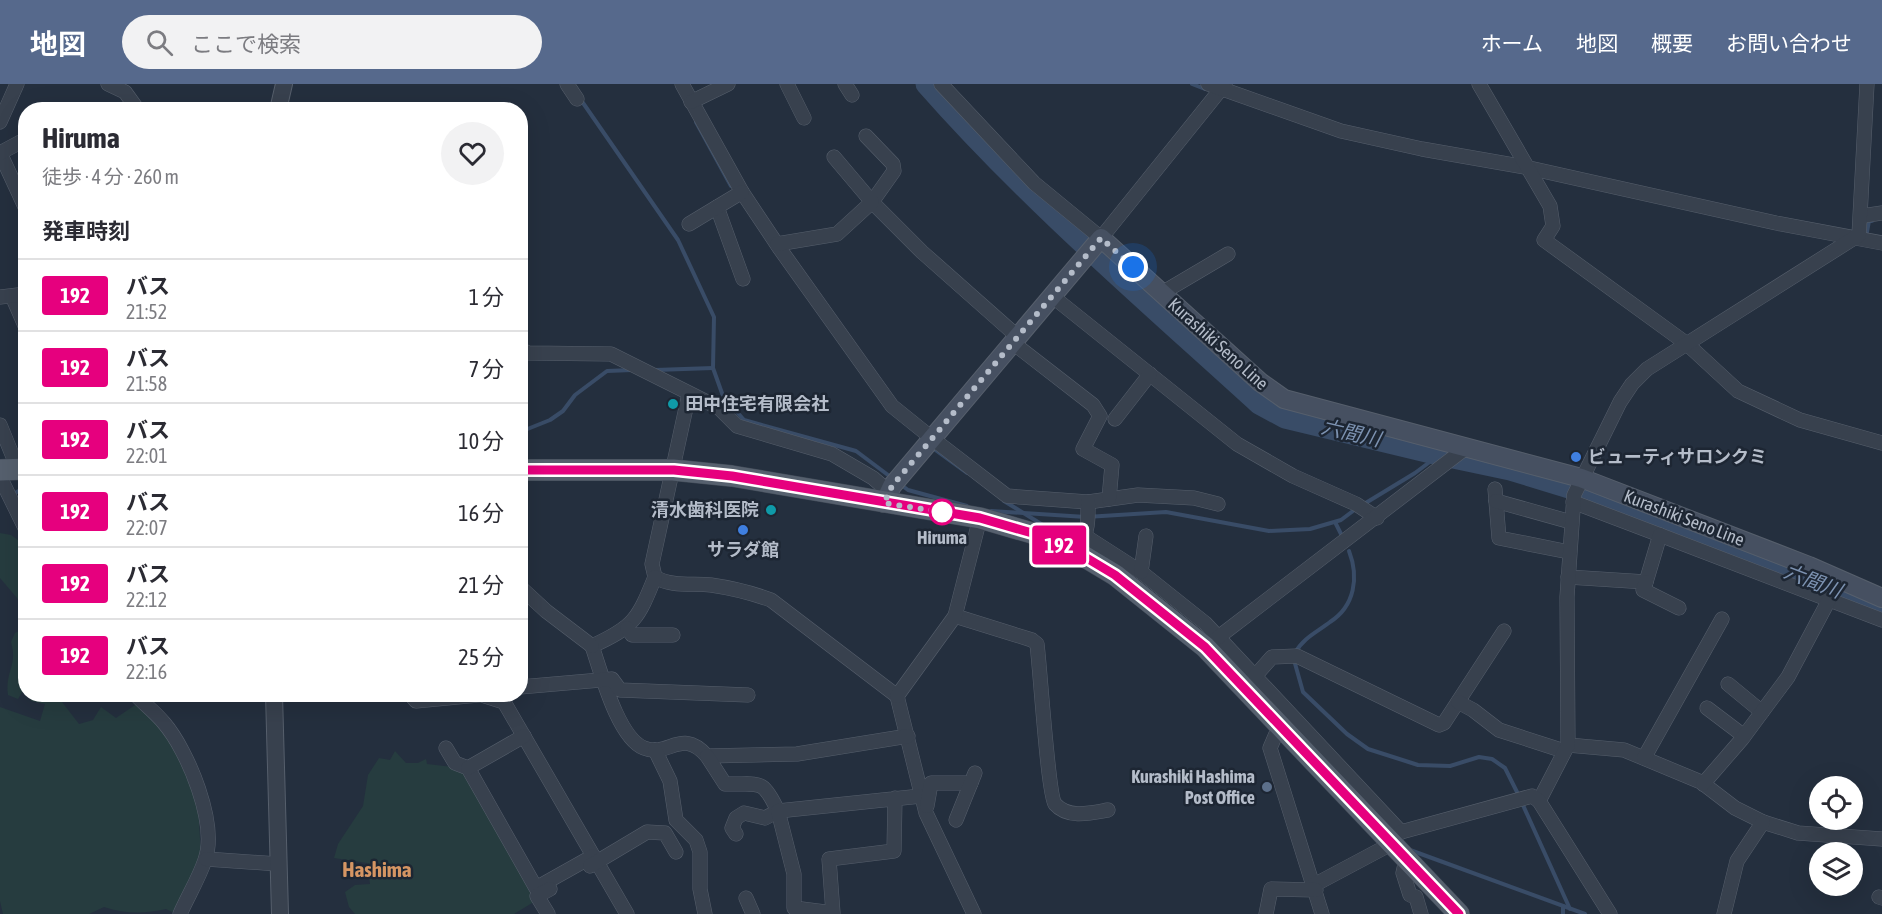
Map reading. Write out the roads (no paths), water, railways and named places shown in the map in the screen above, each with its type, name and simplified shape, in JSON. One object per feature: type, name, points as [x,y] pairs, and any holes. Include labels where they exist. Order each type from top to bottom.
[{"type":"main road","name":"Kurashiki Seno Line","points":[[1095,245],[1162,293],[1260,382],[1284,399],[1465,449],[1577,490],[1809,566],[1882,598]]},
{"type":"main road","points":[[891,489],[1095,245]]},
{"type":"main road","points":[[528,470],[674,470],[891,489],[980,518],[1080,544],[1115,575],[1211,642],[1249,683],[1280,727],[1395,838],[1406,860],[1459,914]]},
{"type":"street","points":[[0,122],[17,84]]},
{"type":"street","points":[[108,84],[125,92],[130,102]]},
{"type":"street","points":[[280,102],[284,84]]},
{"type":"street","points":[[567,84],[577,99]]},
{"type":"street","points":[[682,84],[738,194],[777,244],[892,406],[933,439],[1007,496],[1088,510],[1109,500],[1138,495],[1194,498],[1218,504]]},
{"type":"street","points":[[691,102],[728,84]]},
{"type":"street","points":[[787,84],[804,118]]},
{"type":"street","points":[[941,84],[1095,245],[1218,86],[1341,130],[1422,149],[1526,167],[1850,241],[1882,243]]},
{"type":"street","points":[[1479,84],[1553,214],[1553,226],[1544,240],[1687,344],[1738,392],[1800,420],[1882,444]]},
{"type":"street","points":[[1539,801],[1566,748],[1569,552],[1571,522],[1577,490],[1620,402],[1632,384],[1647,369],[1859,235],[1862,216],[1868,84]]},
{"type":"street","points":[[777,244],[837,234],[872,202],[894,171],[893,164],[866,136]]},
{"type":"street","points":[[18,143],[0,153],[18,192]]},
{"type":"street","points":[[834,157],[872,202],[922,252],[1015,340],[1093,405],[1100,416],[1083,449],[1112,465],[1109,500]]},
{"type":"street","points":[[690,224],[738,194]]},
{"type":"street","points":[[717,207],[743,279]]},
{"type":"street","points":[[1862,216],[1882,213]]},
{"type":"street","points":[[1162,293],[1228,254]]},
{"type":"street","points":[[1052,296],[1237,444],[1293,476],[1360,506],[1377,518]]},
{"type":"street","points":[[528,353],[611,354],[719,408],[736,426],[832,454],[891,489]]},
{"type":"street","points":[[1115,419],[1149,374]]},
{"type":"street","points":[[689,394],[652,564],[656,577],[663,582],[711,585],[748,592],[771,600],[897,696],[926,813],[974,914]]},
{"type":"street","points":[[0,425],[11,472],[9,496],[18,514]]},
{"type":"street","points":[[1088,510],[1080,544],[1141,573],[1205,623],[1211,642],[1447,465],[1465,449]]},
{"type":"street","points":[[1577,490],[1660,535],[1882,620]]},
{"type":"street","points":[[1569,552],[1499,538],[1496,495],[1571,522]]},
{"type":"street","points":[[897,696],[955,616],[980,518]]},
{"type":"street","points":[[1660,535],[1643,590],[1679,608]]},
{"type":"street","points":[[1141,573],[1146,536]]},
{"type":"street","points":[[592,646],[627,628],[641,612],[656,577]]},
{"type":"street","points":[[1568,578],[1646,582]]},
{"type":"street","points":[[528,594],[592,646],[602,679],[632,740],[643,748],[655,750],[678,742],[688,743],[699,747],[725,784],[761,785],[767,789],[778,811],[794,874],[794,908],[833,913],[829,859],[894,851],[896,798]]},
{"type":"street","points":[[1703,784],[1744,736],[1788,677],[1829,600]]},
{"type":"street","points":[[955,616],[1032,640],[1037,644],[1050,791],[1055,804],[1066,812],[1082,814],[1108,810]]},
{"type":"street","points":[[1644,758],[1722,619]]},
{"type":"street","points":[[627,628],[632,635],[673,635]]},
{"type":"street","points":[[1395,838],[1249,683],[1272,657],[1294,656],[1439,725],[1444,723],[1504,631]]},
{"type":"street","points":[[528,686],[612,679],[620,690],[748,695]]},
{"type":"street","points":[[1728,684],[1762,712]]},
{"type":"street","points":[[143,702],[163,721],[174,736],[199,788],[208,840],[206,859],[180,914]]},
{"type":"street","points":[[274,702],[280,914]]},
{"type":"street","points":[[504,702],[627,914]]},
{"type":"street","points":[[1458,702],[1473,710],[1499,730],[1566,748],[1624,750],[1703,784],[1735,808],[1763,822],[1798,833],[1882,839]]},
{"type":"street","points":[[1707,708],[1744,736]]},
{"type":"street","points":[[1280,727],[1270,748],[1322,914]]},
{"type":"street","points":[[468,768],[524,736]]},
{"type":"street","points":[[707,756],[797,754],[908,736]]},
{"type":"street","points":[[446,748],[455,763],[468,768],[536,888],[647,832],[665,833],[676,852]]},
{"type":"street","points":[[655,750],[670,781],[676,820],[696,840],[699,852],[700,889],[705,914]]},
{"type":"street","points":[[926,813],[931,783],[973,778],[956,820]]},
{"type":"street","points":[[736,834],[732,828],[736,818],[744,813],[765,818],[778,811],[921,796]]},
{"type":"street","points":[[1266,914],[1271,889],[1315,887],[1395,838],[1520,797],[1532,796],[1539,801],[1610,914]]},
{"type":"street","points":[[1728,912],[1737,861],[1763,822]]},
{"type":"street","points":[[206,859],[278,864]]},
{"type":"street","points":[[548,914],[537,896],[595,859]]},
{"type":"street","points":[[1406,860],[1403,873],[1410,895],[1416,897],[1421,914]]},
{"type":"street","points":[[746,898],[753,914]]},
{"type":"waterway","name":"六間川","points":[[926,84],[1046,209],[1259,404],[1285,418],[1510,470],[1595,496],[1764,559],[1882,608]]},
{"type":"waterway","points":[[1192,84],[1205,89]]},
{"type":"waterway","points":[[581,100],[678,240],[714,317],[713,368],[723,396],[744,420],[856,451],[892,478]]},
{"type":"waterway","points":[[696,122],[731,186]]},
{"type":"waterway","points":[[1867,232],[1869,221],[1872,221]]},
{"type":"waterway","points":[[655,370],[713,368]]},
{"type":"waterway","points":[[528,429],[550,420],[563,411],[575,395],[607,371],[632,370]]},
{"type":"waterway","points":[[934,449],[967,473]]},
{"type":"waterway","points":[[1364,504],[1415,473],[1439,455]]},
{"type":"waterway","points":[[900,484],[908,490],[967,506]]},
{"type":"waterway","points":[[13,494],[18,491]]},
{"type":"waterway","points":[[1004,501],[1051,530]]},
{"type":"waterway","points":[[991,511],[1086,517],[1166,512],[1269,531],[1310,529],[1341,520],[1357,508]]},
{"type":"waterway","points":[[1335,522],[1341,534]]},
{"type":"waterway","points":[[1295,653],[1306,639],[1338,615],[1350,599],[1354,571],[1349,551]]},
{"type":"waterway","points":[[1294,660],[1303,692],[1347,734],[1368,749],[1418,765],[1450,766],[1479,757],[1492,759],[1505,768],[1519,796]]},
{"type":"waterway","points":[[1522,803],[1570,909]]},
{"type":"waterway","points":[[1410,850],[1585,914]]},
{"type":"waterway","points":[[1563,906],[1563,914]]},
{"type":"place","name":"田中住宅有限会社","points":[[673,404]]},
{"type":"place","name":"ビューティサロンクミ","points":[[1576,457]]},
{"type":"place","name":"清水歯科医院","points":[[771,510]]},
{"type":"place","name":"Hiruma","points":[[942,512]]},
{"type":"place","name":"サラダ館","points":[[743,530]]},
{"type":"place","name":"Kurashiki Hashima Post Office","points":[[1267,787]]},
{"type":"district","name":"Hashima","points":[[377,870]]}]
